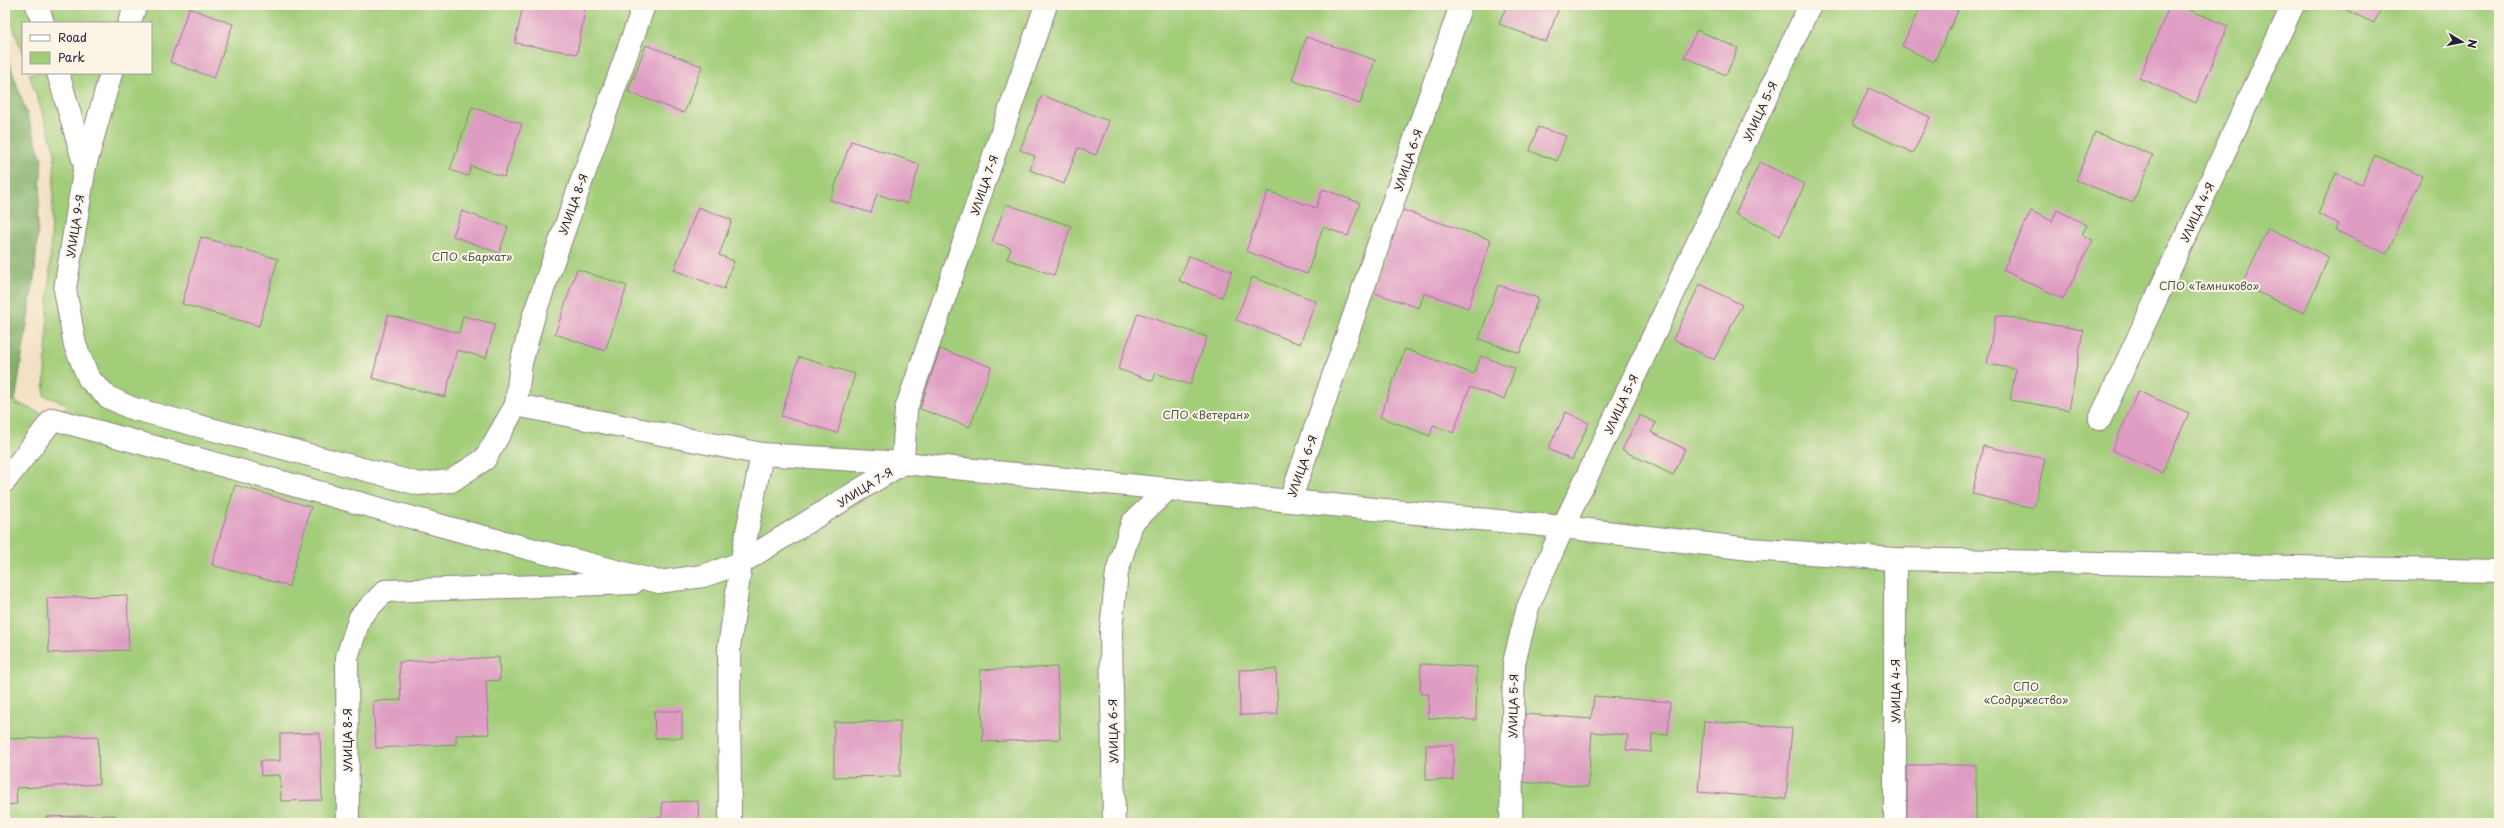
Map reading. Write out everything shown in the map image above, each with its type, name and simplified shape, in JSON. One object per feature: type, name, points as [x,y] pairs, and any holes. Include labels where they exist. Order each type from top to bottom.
[{"type":"street","points":[[37,5],[43,22]]},
{"type":"street","points":[[129,22],[136,5]]},
{"type":"street","name":"УЛИЦА 8-Я","points":[[516,406],[521,363],[534,314],[644,5]]},
{"type":"street","name":"УЛИЦА 7-Я","points":[[659,582],[703,576],[741,563],[903,463],[906,409],[1046,5]]},
{"type":"street","name":"УЛИЦА 6-Я","points":[[1114,823],[1111,630],[1116,572],[1132,523],[1168,489],[1290,501],[1461,5]]},
{"type":"street","name":"УЛИЦА 5-Я","points":[[1511,823],[1514,663],[1528,607],[1563,527],[1810,5]]},
{"type":"street","name":"УЛИЦА 4-Я","points":[[2100,419],[2293,5]]},
{"type":"street","points":[[58,74],[85,166]]},
{"type":"street","name":"УЛИЦА 9-Я","points":[[111,74],[85,166],[65,288],[75,346],[89,379],[108,397],[131,408],[419,484],[451,481],[485,459],[516,406]]},
{"type":"street","points":[[516,406],[762,454],[903,463],[1168,489]]},
{"type":"street","points":[[5,481],[53,419],[449,528],[659,582]]},
{"type":"street","points":[[730,823],[730,648],[741,563],[762,454]]},
{"type":"street","points":[[1290,501],[1563,527],[1750,549],[1895,559],[2499,571]]},
{"type":"street","name":"УЛИЦА 4-Я","points":[[1895,559],[1895,823]]},
{"type":"street","name":"УЛИЦА 8-Я","points":[[348,823],[347,657],[360,617],[385,591],[659,582]]},
{"type":"green space","points":[[6,5],[2499,5],[2499,823],[5,823],[5,397],[53,419],[68,404],[44,396],[55,151],[29,74],[152,74],[152,22],[22,22],[22,52]]},
{"type":"green space","points":[[5,49],[42,159],[35,272],[15,402],[5,397]]},
{"type":"building","points":[[523,5],[586,5],[577,54],[515,43]]},
{"type":"building","points":[[1507,5],[1560,5],[1546,42],[1499,24]]},
{"type":"building","points":[[1921,5],[1945,5],[1958,11],[1934,62],[1902,46]]},
{"type":"building","points":[[2170,5],[2178,5],[2228,26],[2196,103],[2139,78]]},
{"type":"building","points":[[2336,5],[2383,5],[2374,23]]},
{"type":"building","points":[[189,8],[233,24],[214,78],[170,62]]},
{"type":"building","points":[[1697,30],[1738,48],[1726,75],[1684,57]]},
{"type":"building","points":[[1306,37],[1375,60],[1360,104],[1292,80]]},
{"type":"building","points":[[646,45],[702,66],[684,113],[628,92]]},
{"type":"building","points":[[1869,88],[1930,117],[1913,153],[1852,124]]},
{"type":"building","points":[[1042,95],[1109,121],[1096,155],[1078,148],[1064,184],[1030,170],[1035,156],[1020,150]]},
{"type":"building","points":[[472,107],[522,124],[504,177],[471,166],[468,176],[450,170]]},
{"type":"building","points":[[1538,127],[1566,136],[1557,161],[1530,151]]},
{"type":"building","points":[[2095,132],[2153,155],[2133,203],[2076,180]]},
{"type":"building","points":[[851,141],[920,164],[907,204],[877,194],[871,213],[830,200]]},
{"type":"building","points":[[2375,155],[2422,176],[2387,254],[2335,230],[2338,223],[2318,214],[2336,173],[2362,184]]},
{"type":"building","points":[[1760,162],[1805,184],[1780,236],[1735,214]]},
{"type":"building","points":[[1323,189],[1360,203],[1348,236],[1323,227],[1307,274],[1246,251],[1268,191],[1316,208]]},
{"type":"building","points":[[1006,204],[1071,226],[1054,275],[1007,259],[1011,248],[992,242]]},
{"type":"building","points":[[698,207],[732,220],[719,255],[734,261],[724,289],[674,270]]},
{"type":"building","points":[[1400,209],[1491,240],[1468,308],[1424,293],[1419,308],[1372,292]]},
{"type":"building","points":[[2057,210],[2087,225],[2082,235],[2093,240],[2063,299],[2003,270],[2031,211],[2052,221]]},
{"type":"building","points":[[462,211],[508,227],[499,253],[453,236]]},
{"type":"building","points":[[2268,228],[2329,257],[2304,313],[2242,285]]},
{"type":"building","points":[[201,237],[278,259],[259,326],[182,304]]},
{"type":"building","points":[[1189,256],[1232,271],[1222,297],[1179,281]]},
{"type":"building","points":[[577,269],[627,286],[605,351],[555,334]]},
{"type":"building","points":[[1252,277],[1316,301],[1300,344],[1236,320]]},
{"type":"building","points":[[1700,284],[1742,305],[1714,360],[1673,339]]},
{"type":"building","points":[[1498,285],[1538,298],[1520,353],[1479,339]]},
{"type":"building","points":[[1138,313],[1207,337],[1190,385],[1156,373],[1153,381],[1118,369]]},
{"type":"building","points":[[388,315],[459,333],[463,316],[495,324],[486,358],[457,350],[445,397],[372,378]]},
{"type":"building","points":[[1996,315],[2083,330],[2069,410],[2010,400],[2016,369],[1987,364]]},
{"type":"building","points":[[940,349],[991,367],[970,427],[920,409]]},
{"type":"building","points":[[1405,349],[1474,374],[1481,356],[1515,368],[1504,399],[1470,387],[1453,433],[1433,425],[1430,436],[1380,417]]},
{"type":"building","points":[[799,357],[855,374],[837,433],[781,416]]},
{"type":"building","points":[[2138,391],[2189,413],[2162,473],[2112,450]]},
{"type":"building","points":[[1566,412],[1589,423],[1572,460],[1548,449]]},
{"type":"building","points":[[1640,415],[1656,423],[1651,432],[1685,449],[1673,475],[1622,450]]},
{"type":"building","points":[[1983,446],[2045,459],[2034,508],[1972,494]]},
{"type":"building","points":[[235,485],[311,507],[289,586],[212,565]]},
{"type":"building","points":[[127,595],[129,650],[49,653],[47,598]]},
{"type":"building","points":[[499,657],[500,680],[486,681],[489,734],[456,735],[456,744],[376,748],[373,701],[401,700],[399,662]]},
{"type":"building","points":[[1421,664],[1477,667],[1476,720],[1428,718],[1429,694],[1420,694]]},
{"type":"building","points":[[1057,667],[1060,739],[983,742],[980,670]]},
{"type":"building","points":[[1276,669],[1278,714],[1240,715],[1239,670]]},
{"type":"building","points":[[1594,696],[1670,702],[1668,735],[1652,734],[1651,752],[1626,750],[1628,735],[1592,732],[1588,787],[1520,782],[1525,714],[1591,719]]},
{"type":"building","points":[[654,711],[682,711],[682,738],[655,738]]},
{"type":"building","points":[[900,721],[900,776],[834,777],[834,722]]},
{"type":"building","points":[[1704,721],[1792,728],[1786,799],[1698,792]]},
{"type":"building","points":[[320,733],[322,800],[281,801],[280,775],[261,776],[260,761],[280,761],[280,734]]},
{"type":"building","points":[[98,736],[99,784],[16,788],[17,804],[5,805],[5,739]]},
{"type":"building","points":[[1426,745],[1453,745],[1453,780],[1426,780]]},
{"type":"building","points":[[1907,765],[1976,765],[1976,823],[1907,823]]},
{"type":"building","points":[[698,801],[699,823],[641,823],[641,818],[662,817],[662,802]]},
{"type":"building","points":[[115,815],[115,823],[46,823],[46,817]]},
{"type":"park label","name":"СПО «Бархат»","points":[[472,256]]},
{"type":"park label","name":"СПО «Темниково»","points":[[2209,285]]},
{"type":"park label","name":"СПО «Ветеран»","points":[[1206,414]]},
{"type":"park label","name":"СПО «Содружество»","points":[[2026,692]]}]
